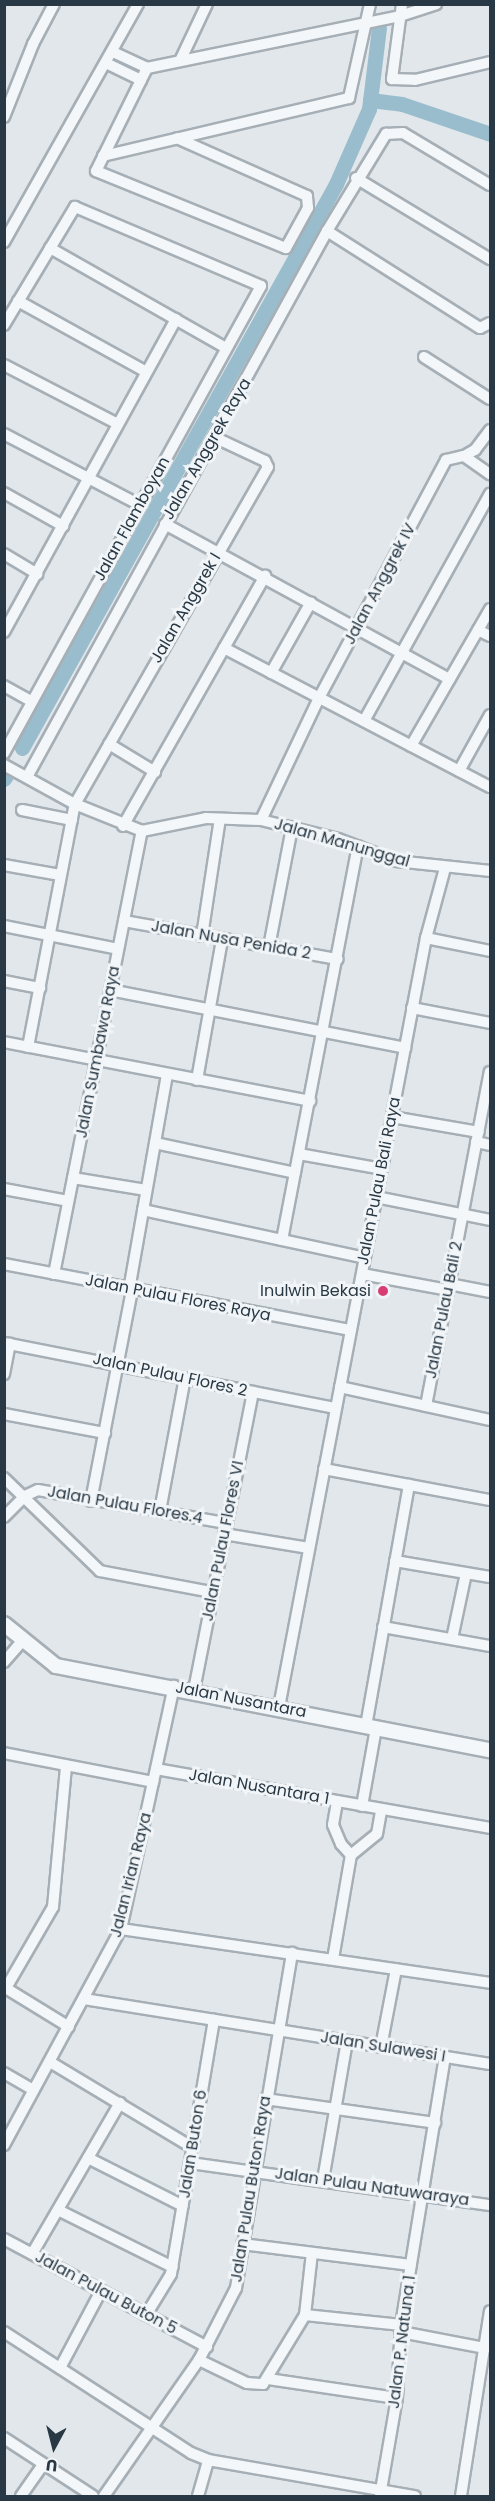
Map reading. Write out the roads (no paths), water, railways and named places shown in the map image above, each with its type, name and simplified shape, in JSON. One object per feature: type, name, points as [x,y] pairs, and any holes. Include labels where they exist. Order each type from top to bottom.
[{"type":"street","points":[[4,117],[33,44],[54,4]]},
{"type":"street","points":[[4,242],[9,221],[106,63],[138,4]]},
{"type":"street","points":[[180,61],[207,4]]},
{"type":"street","points":[[103,156],[349,98],[370,22],[370,4]]},
{"type":"street","points":[[112,51],[147,68],[370,22],[398,12],[436,4]]},
{"type":"street","points":[[398,12],[392,79],[416,80],[490,62]]},
{"type":"street","points":[[106,63],[141,80]]},
{"type":"street","points":[[147,68],[103,156],[97,173],[286,248],[308,208],[307,196],[177,138]]},
{"type":"street","name":"Jalan Anggrek Raya","points":[[23,775],[214,437],[356,178],[386,134],[397,131],[490,185]]},
{"type":"street","points":[[356,178],[490,259]]},
{"type":"street","name":"Jalan Flamboyan","points":[[4,753],[261,286],[78,207],[70,213],[50,248]]},
{"type":"street","points":[[327,231],[480,328],[490,323]]},
{"type":"street","points":[[4,325],[50,248],[226,348]]},
{"type":"street","points":[[18,301],[145,372]]},
{"type":"street","points":[[6,627],[38,574],[145,372],[176,319]]},
{"type":"street","points":[[424,357],[490,399]]},
{"type":"street","points":[[4,365],[118,424]]},
{"type":"street","points":[[490,430],[475,450],[464,456],[490,474]]},
{"type":"street","points":[[4,434],[140,505]]},
{"type":"street","name":"Jalan Anggrek I","points":[[28,1047],[75,804],[268,465],[214,437]]},
{"type":"street","name":"Jalan Anggrek IV","points":[[261,820],[319,698],[446,460],[464,456]]},
{"type":"street","points":[[4,493],[63,526]]},
{"type":"street","points":[[364,721],[405,652],[490,494]]},
{"type":"street","points":[[165,524],[359,626],[449,680]]},
{"type":"street","points":[[4,554],[38,574]]},
{"type":"street","points":[[123,826],[265,576]]},
{"type":"street","points":[[271,673],[311,602]]},
{"type":"street","points":[[411,746],[490,609]]},
{"type":"street","points":[[478,630],[490,636]]},
{"type":"street","points":[[224,648],[490,787]]},
{"type":"street","points":[[4,686],[31,701]]},
{"type":"street","points":[[459,771],[490,715]]},
{"type":"street","points":[[109,744],[155,772]]},
{"type":"street","name":"Jalan Manunggal","points":[[6,765],[75,804],[123,826],[142,831],[220,819],[261,820],[358,846],[396,861],[490,871]]},
{"type":"street","points":[[22,810],[72,820]]},
{"type":"street","points":[[202,936],[220,819]]},
{"type":"street","points":[[269,947],[292,827]]},
{"type":"street","name":"Jalan Sumbawa Raya","points":[[54,1274],[142,831]]},
{"type":"street","points":[[282,1240],[358,846]]},
{"type":"street","points":[[4,865],[60,875]]},
{"type":"street","name":"Jalan Pulau Bali Raya","points":[[279,1707],[412,1008],[426,938],[445,868]]},
{"type":"street","name":"Jalan Nusa Penida 2","points":[[124,921],[338,959]]},
{"type":"street","points":[[4,926],[118,949]]},
{"type":"street","points":[[426,938],[490,951]]},
{"type":"street","points":[[197,1080],[222,939]]},
{"type":"street","points":[[4,981],[40,988]]},
{"type":"street","points":[[110,990],[405,1048]]},
{"type":"street","points":[[412,1008],[490,1023]]},
{"type":"street","points":[[4,1042],[310,1101]]},
{"type":"street","name":"Jalan Pulau Bali 2","points":[[426,1406],[490,1072]]},
{"type":"street","points":[[91,1501],[119,1364],[166,1075]]},
{"type":"street","points":[[392,1117],[478,1137],[490,1145]]},
{"type":"street","points":[[154,1143],[295,1173]]},
{"type":"street","points":[[299,1154],[382,1169]]},
{"type":"street","points":[[73,1178],[146,1191]]},
{"type":"street","points":[[4,1189],[68,1201]]},
{"type":"street","points":[[376,1197],[490,1220]]},
{"type":"street","points":[[143,1210],[365,1258]]},
{"type":"street","name":"Jalan Pulau Flores Raya","points":[[4,1264],[131,1291],[351,1330]]},
{"type":"street","points":[[362,1274],[490,1292]]},
{"type":"street","points":[[4,1374],[7,1343]]},
{"type":"street","name":"Jalan Pulau Flores 2","points":[[7,1343],[336,1408]]},
{"type":"street","points":[[159,1512],[185,1378]]},
{"type":"street","points":[[340,1387],[490,1420]]},
{"type":"street","name":"Jalan Pulau Flores VI","points":[[194,1690],[211,1592],[254,1392]]},
{"type":"street","points":[[4,1414],[105,1434]]},
{"type":"street","points":[[324,1469],[490,1500]]},
{"type":"street","points":[[4,1478],[25,1496],[80,1556],[100,1571],[211,1592]]},
{"type":"street","points":[[362,1806],[383,1627],[409,1485]]},
{"type":"street","name":"Jalan Pulau Flores.4","points":[[25,1496],[38,1490],[159,1512],[309,1548]]},
{"type":"street","points":[[4,1517],[25,1496]]},
{"type":"street","points":[[395,1561],[490,1577]]},
{"type":"street","points":[[452,1639],[466,1573]]},
{"type":"street","name":"Jalan Nusantara","points":[[4,1624],[22,1641],[56,1666],[174,1686],[490,1750]]},
{"type":"street","points":[[383,1627],[490,1646]]},
{"type":"street","points":[[4,1662],[22,1641]]},
{"type":"street","name":"Jalan Irian Raya","points":[[4,2145],[121,1929],[174,1686]]},
{"type":"street","points":[[4,1754],[153,1782]]},
{"type":"street","points":[[66,1767],[53,1907],[5,1988],[69,2027]]},
{"type":"street","name":"Jalan Nusantara 1","points":[[156,1769],[381,1811],[490,1828]]},
{"type":"street","points":[[337,1802],[333,1824],[341,1844],[351,1855]]},
{"type":"street","points":[[333,1959],[351,1855],[377,1834],[381,1811]]},
{"type":"street","points":[[121,1929],[490,1983]]},
{"type":"street","name":"Jalan Pulau Buton Raya","points":[[104,2496],[207,2348],[236,2288],[264,2099],[292,1953]]},
{"type":"street","points":[[381,2047],[396,1969]]},
{"type":"street","name":"Jalan Sulawesi I","points":[[84,1999],[490,2064]]},
{"type":"street","name":"Jalan Buton 6","points":[[147,2315],[173,2267],[214,2020]]},
{"type":"street","points":[[323,2180],[347,2041]]},
{"type":"street","name":"Jalan P. Natuna 1","points":[[380,2493],[397,2398],[401,2328],[445,2057]]},
{"type":"street","points":[[50,2062],[193,2148]]},
{"type":"street","points":[[4,2073],[33,2090]]},
{"type":"street","points":[[264,2099],[435,2122]]},
{"type":"street","points":[[32,2254],[120,2103]]},
{"type":"street","points":[[88,2158],[183,2206]]},
{"type":"street","name":"Jalan Pulau Natuwaraya","points":[[190,2163],[253,2170],[490,2205]]},
{"type":"street","points":[[58,2210],[173,2267]]},
{"type":"street","name":"Jalan Pulau Buton 5","points":[[4,2239],[207,2348]]},
{"type":"street","points":[[242,2244],[411,2265]]},
{"type":"street","points":[[199,2360],[255,2386],[268,2379],[305,2315],[312,2253]]},
{"type":"street","points":[[60,2368],[101,2291]]},
{"type":"street","points":[[460,2496],[486,2374],[485,2348],[490,2311]]},
{"type":"street","points":[[305,2315],[401,2328],[485,2348]]},
{"type":"street","points":[[4,2332],[151,2426],[169,2442],[208,2460],[380,2493],[415,2496]]},
{"type":"street","points":[[268,2379],[397,2398]]},
{"type":"street","points":[[4,2438],[93,2496]]},
{"type":"street","points":[[198,2496],[208,2460]]},
{"type":"street","points":[[21,2496],[43,2464]]},
{"type":"waterway","points":[[22,748],[336,184],[369,109],[379,28]]},
{"type":"waterway","points":[[370,100],[402,104],[490,134]]},
{"type":"waterway","points":[[4,779],[7,774]]},
{"type":"place","name":"Inulwin Bekasi","points":[[383,1291]]}]
